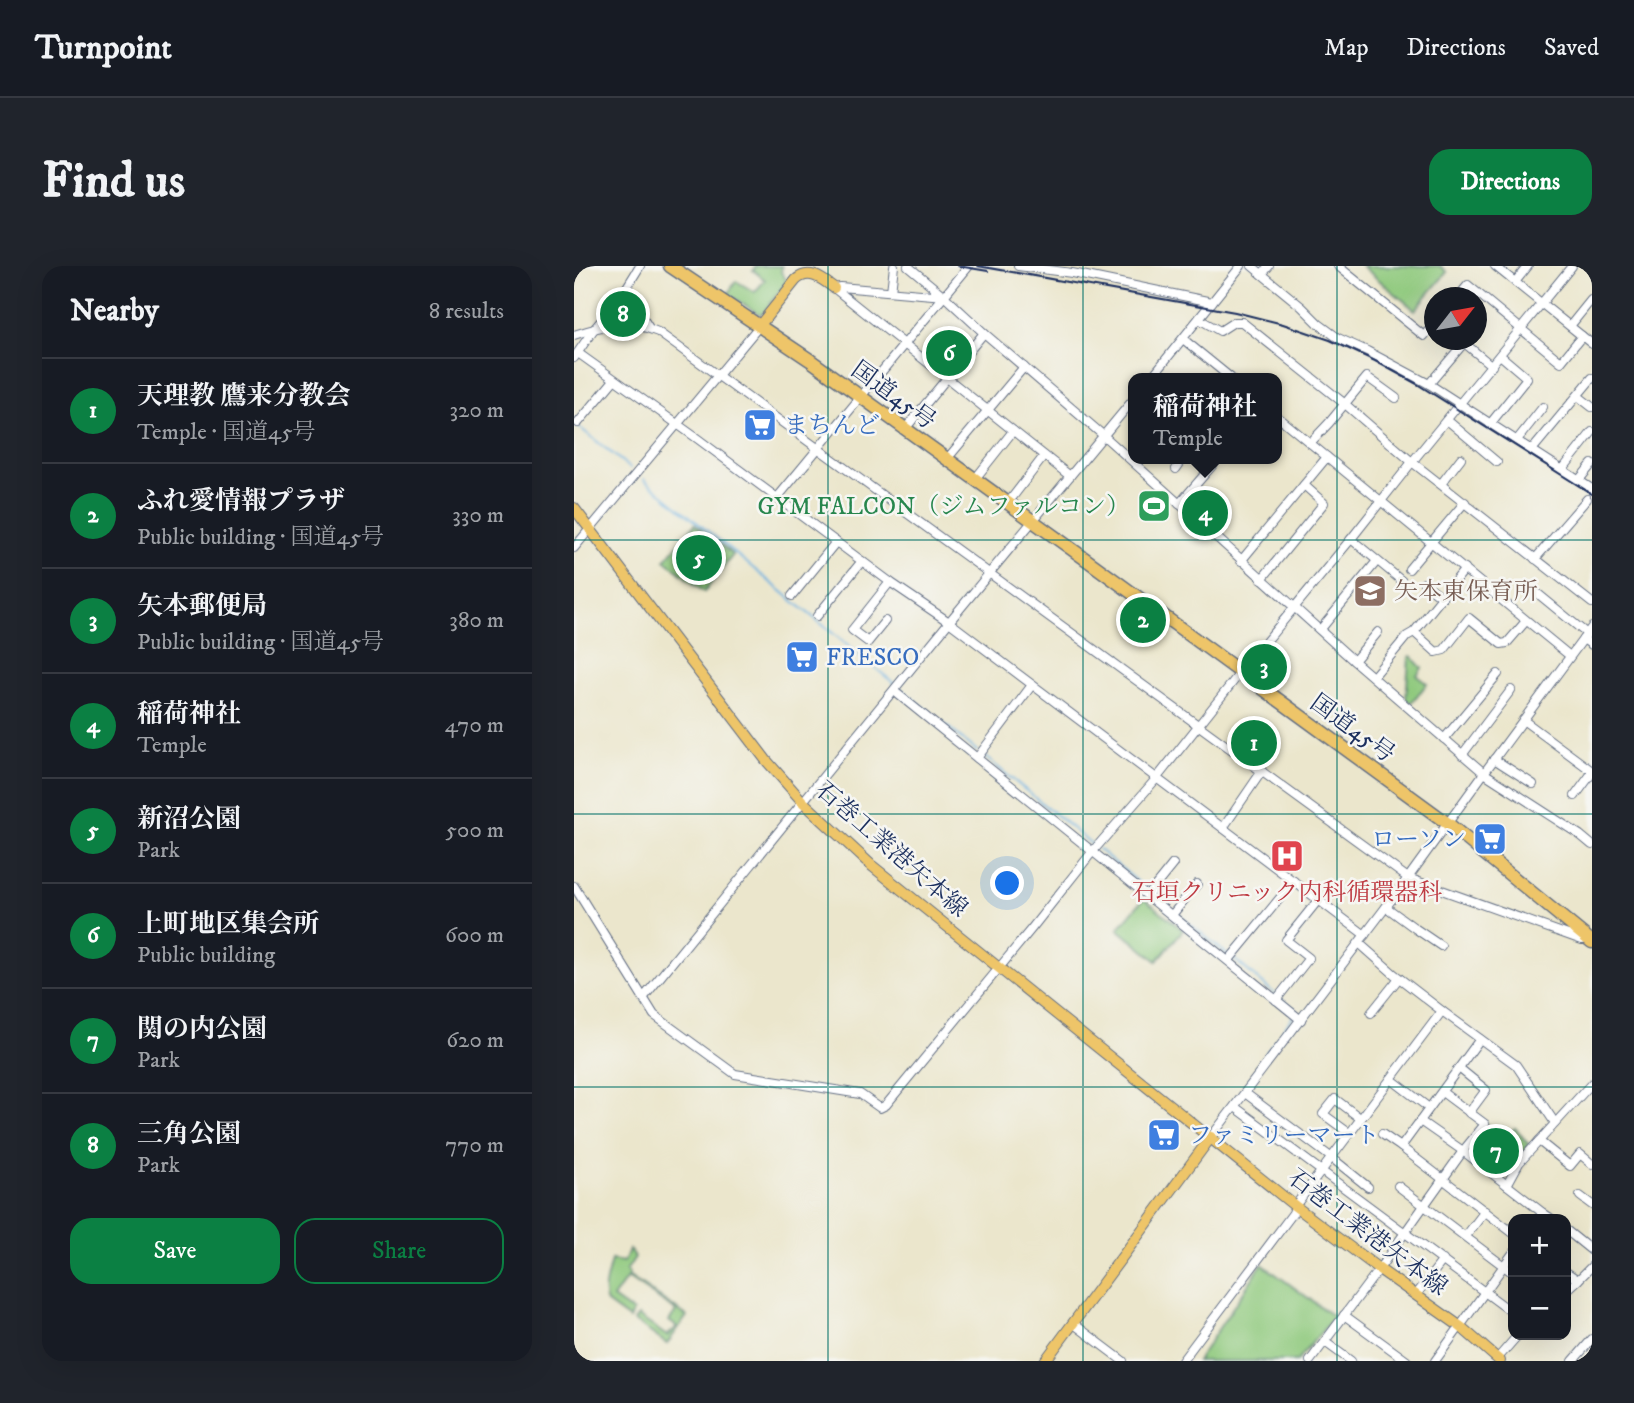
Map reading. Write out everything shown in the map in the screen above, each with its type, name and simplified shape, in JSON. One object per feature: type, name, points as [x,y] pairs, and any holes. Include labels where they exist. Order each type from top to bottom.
[{"type":"highway","name":"国道45号","points":[[670,266],[862,397],[1447,823],[1591,939]]},
{"type":"main road","points":[[760,326],[801,276],[814,276],[834,288]]},
{"type":"main road","name":"石巻工業港矢本線","points":[[574,508],[760,752],[803,802],[871,865],[1295,1206],[1461,1327],[1499,1360]]},
{"type":"main road","points":[[1045,1361],[1211,1137]]},
{"type":"street","points":[[640,266],[619,300],[594,328],[576,356],[677,425],[948,622],[1365,935]]},
{"type":"street","points":[[891,291],[894,266]]},
{"type":"street","points":[[908,266],[1128,458]]},
{"type":"street","points":[[777,498],[969,266]]},
{"type":"street","points":[[1018,266],[1212,302]]},
{"type":"street","points":[[1155,373],[1241,266]]},
{"type":"street","points":[[1252,266],[1338,338],[1429,384],[1592,489]]},
{"type":"street","points":[[1262,274],[1269,266]]},
{"type":"street","points":[[1338,266],[1424,336]]},
{"type":"street","points":[[1496,266],[1592,344]]},
{"type":"street","points":[[1515,282],[1528,266]]},
{"type":"street","points":[[574,886],[654,1015],[735,1074],[860,1094],[880,1108],[886,1105],[1095,849],[1156,779],[1572,266]]},
{"type":"street","points":[[834,288],[944,296]]},
{"type":"street","points":[[834,288],[1070,476]]},
{"type":"street","points":[[619,300],[644,320],[649,328]]},
{"type":"street","points":[[1487,301],[1561,362],[1583,336]]},
{"type":"street","points":[[1570,326],[1592,301]]},
{"type":"street","points":[[1199,318],[1220,331],[1234,322],[1242,322],[1345,404],[1412,462],[1592,603]]},
{"type":"street","points":[[574,335],[617,324],[649,328],[666,338],[1408,878],[1572,937],[1591,939]]},
{"type":"street","points":[[574,548],[760,326]]},
{"type":"street","points":[[905,429],[984,333]]},
{"type":"street","points":[[1183,339],[1225,373]]},
{"type":"street","points":[[1429,384],[1455,350]]},
{"type":"street","points":[[1473,350],[1492,366]]},
{"type":"street","points":[[1490,424],[1527,378],[1500,355]]},
{"type":"street","points":[[947,459],[1024,367]]},
{"type":"street","points":[[1310,443],[1367,377],[1396,398]]},
{"type":"street","points":[[1532,450],[1592,378]]},
{"type":"street","points":[[578,424],[614,380]]},
{"type":"street","points":[[1578,396],[1592,407]]},
{"type":"street","points":[[643,997],[948,622],[1128,407]]},
{"type":"street","points":[[1517,440],[1544,407]]},
{"type":"street","points":[[1282,420],[1570,656]]},
{"type":"street","points":[[1447,420],[1497,462]]},
{"type":"street","points":[[975,479],[1013,431]]},
{"type":"street","points":[[1562,470],[1592,432]]},
{"type":"street","points":[[1008,503],[1044,456]]},
{"type":"street","points":[[1241,561],[1327,457]]},
{"type":"street","points":[[1441,484],[1461,458]]},
{"type":"street","points":[[1135,464],[1462,755],[1484,773],[1592,845]]},
{"type":"street","points":[[1176,469],[1180,464]]},
{"type":"street","points":[[1179,504],[1213,464]]},
{"type":"street","points":[[1579,480],[1592,464]]},
{"type":"street","points":[[1262,579],[1324,503],[1304,485]]},
{"type":"street","points":[[1535,559],[1587,499]]},
{"type":"street","points":[[1409,569],[1465,502]]},
{"type":"street","points":[[1351,539],[1402,581]]},
{"type":"street","points":[[792,596],[836,542]]},
{"type":"street","points":[[817,616],[862,561]]},
{"type":"street","points":[[1320,630],[1377,561]]},
{"type":"street","points":[[1373,677],[1465,569]]},
{"type":"street","points":[[885,621],[868,642],[852,630],[890,582]]},
{"type":"street","points":[[1424,583],[1442,597]]},
{"type":"street","points":[[1531,588],[1587,634],[1592,645]]},
{"type":"street","points":[[1414,632],[1437,652],[1444,650],[1469,618],[1501,644],[1507,643],[1526,621]]},
{"type":"street","points":[[1354,660],[1378,632]]},
{"type":"street","points":[[1211,1137],[1245,1093],[1296,1016],[1359,943],[1587,634]]},
{"type":"street","points":[[1444,739],[1498,674]]},
{"type":"street","points":[[979,755],[1032,685]]},
{"type":"street","points":[[897,688],[1230,958],[1296,1016]]},
{"type":"street","points":[[1462,755],[1511,690]]},
{"type":"street","points":[[1523,720],[1592,772],[1575,796]]},
{"type":"street","points":[[1494,759],[1532,784]]},
{"type":"street","points":[[1223,828],[1262,771]]},
{"type":"street","points":[[1150,893],[1173,864]]},
{"type":"street","points":[[1230,958],[1294,881]]},
{"type":"street","points":[[1174,913],[1197,884]]},
{"type":"street","points":[[1278,998],[1309,958],[1286,940],[1318,899]]},
{"type":"street","points":[[1386,907],[1441,946]]},
{"type":"street","points":[[1359,943],[1399,978],[1516,1065],[1555,1123]]},
{"type":"street","points":[[1371,1013],[1399,978]]},
{"type":"street","points":[[1182,1361],[1442,1011]]},
{"type":"street","points":[[1401,1147],[1480,1039]]},
{"type":"street","points":[[1459,1068],[1486,1090],[1469,1113]]},
{"type":"street","points":[[1391,1079],[1429,1108]]},
{"type":"street","points":[[1507,1185],[1519,1163],[1592,1083]]},
{"type":"street","points":[[1310,1361],[1485,1124],[1442,1092]]},
{"type":"street","points":[[1245,1093],[1368,1187]]},
{"type":"street","points":[[1582,1093],[1592,1100]]},
{"type":"street","points":[[1349,1133],[1323,1114],[1335,1099],[1360,1118]]},
{"type":"street","points":[[1235,1107],[1508,1309]]},
{"type":"street","points":[[1420,1121],[1507,1185],[1539,1214]]},
{"type":"street","points":[[1382,1134],[1508,1229]]},
{"type":"street","points":[[1539,1140],[1570,1166],[1580,1154],[1592,1164]]},
{"type":"street","points":[[1398,1186],[1508,1269]]},
{"type":"street","points":[[1580,1196],[1592,1205]]},
{"type":"street","points":[[1466,1236],[1485,1211]]},
{"type":"street","points":[[1571,1234],[1592,1251]]},
{"type":"street","points":[[1435,1361],[1508,1260]]},
{"type":"street","points":[[1416,1295],[1443,1261]]},
{"type":"street","points":[[1571,1286],[1592,1266]]},
{"type":"street","points":[[1571,1275],[1578,1280]]},
{"type":"street","points":[[1344,1315],[1407,1361]]},
{"type":"street","points":[[1073,1324],[1123,1361]]},
{"type":"street","points":[[1499,1360],[1514,1340]]},
{"type":"street","points":[[1325,1342],[1351,1361]]},
{"type":"street","points":[[1573,1361],[1591,1343]]},
{"type":"green space","points":[[756,266],[782,266],[781,272],[787,281],[763,313],[759,314],[728,294],[736,281],[755,292],[765,280],[753,270]]},
{"type":"green space","points":[[1362,266],[1440,266],[1447,272],[1434,287],[1424,287],[1424,299],[1415,310]]},
{"type":"green space","points":[[695,524],[733,555],[704,592],[665,560]]},
{"type":"green space","points":[[1411,656],[1422,668],[1417,675],[1427,684],[1411,703],[1406,700]]},
{"type":"green space","points":[[1144,898],[1183,930],[1157,961],[1118,929]]},
{"type":"green space","points":[[1487,1124],[1500,1140],[1515,1128],[1529,1145],[1506,1176],[1502,1176],[1469,1153],[1468,1150]]},
{"type":"green space","points":[[629,1249],[635,1257],[626,1271],[628,1276],[687,1316],[667,1344],[634,1321],[638,1316],[667,1336],[677,1327],[669,1321],[676,1311],[627,1278],[613,1298],[633,1312],[629,1319],[607,1303],[605,1298],[611,1260],[624,1262]]},
{"type":"green space","points":[[1262,1264],[1334,1317],[1297,1361],[1197,1361]]},
{"type":"waterway","points":[[574,423],[630,468]]},
{"type":"waterway","points":[[644,479],[895,684]]},
{"type":"waterway","points":[[900,688],[977,751]]},
{"type":"waterway","points":[[984,756],[1094,846]]},
{"type":"waterway","points":[[1098,849],[1148,890]]},
{"type":"waterway","points":[[1152,893],[1172,910]]},
{"type":"waterway","points":[[1177,913],[1229,956]]},
{"type":"waterway","points":[[1234,959],[1275,994]]},
{"type":"waterway","points":[[1282,999],[1296,1011]]},
{"type":"waterway","points":[[1265,1054],[1293,1016]]},
{"type":"railway","points":[[958,266],[988,271]]},
{"type":"railway","points":[[978,266],[1235,312],[1330,340],[1417,384],[1592,494]]},
{"type":"place","name":"三角公園","points":[[623,314]]},
{"type":"place","name":"上町地区集会所","points":[[949,353]]},
{"type":"place","name":"まちんど","points":[[760,425]]},
{"type":"place","name":"GYM FALCON（ジムファルコン）","points":[[1154,506]]},
{"type":"place","name":"稲荷神社","points":[[1205,513]]},
{"type":"place","name":"新沼公園","points":[[699,558]]},
{"type":"place","name":"矢本東保育所","points":[[1370,591]]},
{"type":"place","name":"ふれ愛情報プラザ","points":[[1143,620]]},
{"type":"place","name":"FRESCO","points":[[802,657]]},
{"type":"place","name":"矢本郵便局","points":[[1264,667]]},
{"type":"place","name":"天理教 鷹来分教会","points":[[1254,743]]},
{"type":"place","name":"ローソン","points":[[1490,839]]},
{"type":"place","name":"石垣クリニック内科循環器科","points":[[1287,856]]},
{"type":"place","name":"ファミリーマート","points":[[1164,1135]]},
{"type":"place","name":"関の内公園","points":[[1496,1151]]}]
